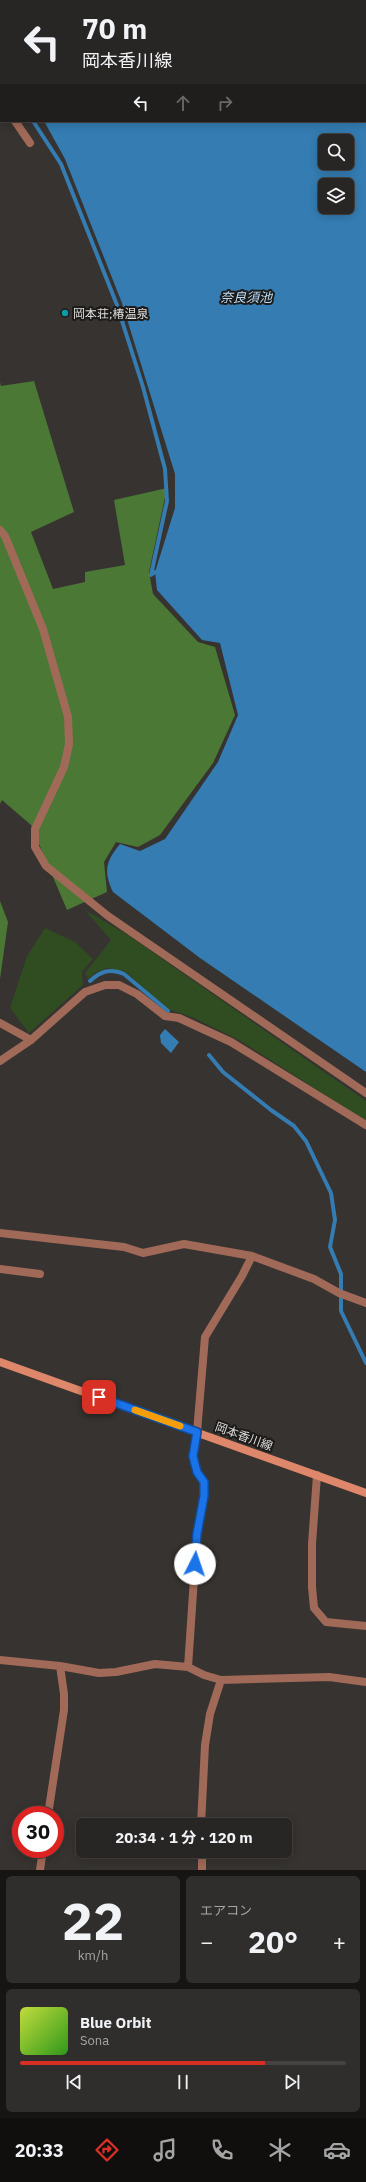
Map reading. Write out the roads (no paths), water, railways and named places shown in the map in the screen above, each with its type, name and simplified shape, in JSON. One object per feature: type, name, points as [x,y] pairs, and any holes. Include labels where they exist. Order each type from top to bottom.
[{"type":"main road","name":"岡本香川線","points":[[0,1362],[366,1493]]},
{"type":"street","points":[[16,122],[30,143]]},
{"type":"street","points":[[0,530],[5,536],[43,629],[68,717],[69,744],[64,767],[35,829],[35,847],[46,866],[108,916],[366,1093]]},
{"type":"street","points":[[0,1061],[31,1040],[85,992],[105,985],[119,985],[137,994],[165,1016],[179,1018],[231,1042],[366,1125]]},
{"type":"street","points":[[0,1023],[31,1040]]},
{"type":"street","points":[[0,1233],[124,1247],[143,1253],[184,1244],[252,1256],[314,1279],[339,1293],[366,1303]]},
{"type":"street","points":[[188,1667],[197,1534],[204,1496],[204,1482],[197,1472],[193,1456],[197,1432],[205,1337],[242,1276],[252,1256]]},
{"type":"street","points":[[0,1269],[40,1274]]},
{"type":"street","points":[[318,1476],[312,1544],[312,1586],[314,1608],[326,1622],[366,1626]]},
{"type":"street","points":[[0,1660],[60,1666],[99,1673],[116,1672],[155,1664],[188,1667],[204,1676],[222,1680],[329,1677],[366,1682]]},
{"type":"street","points":[[49,1806],[64,1710],[64,1694],[60,1666]]},
{"type":"street","points":[[201,1818],[205,1745],[210,1714],[222,1680]]},
{"type":"street","points":[[40,1870],[42,1858]]},
{"type":"street","points":[[202,1858],[202,1870]]},
{"type":"water","name":"奈良須池","points":[[45,122],[366,122],[366,1072],[200,958],[113,892],[110,885],[107,872],[109,861],[120,844],[140,851],[165,839],[218,762],[238,715],[220,643],[202,640],[157,590],[155,572],[175,508],[175,474],[122,303],[65,159]]},
{"type":"water","points":[[165,1029],[179,1042],[171,1053],[161,1043],[160,1035]]},
{"type":"waterway","points":[[34,122],[61,164],[117,305],[143,387],[165,469],[167,501],[151,575],[155,572]]},
{"type":"waterway","points":[[90,981],[102,973],[110,971],[119,972],[124,974],[168,1011]]},
{"type":"waterway","points":[[209,1055],[223,1072],[294,1126],[306,1141],[331,1193],[335,1220],[330,1247],[341,1274],[341,1290]]},
{"type":"waterway","points":[[341,1297],[341,1311],[366,1363]]},
{"type":"place","name":"岡本荘;椿温泉","points":[[65,313]]}]
